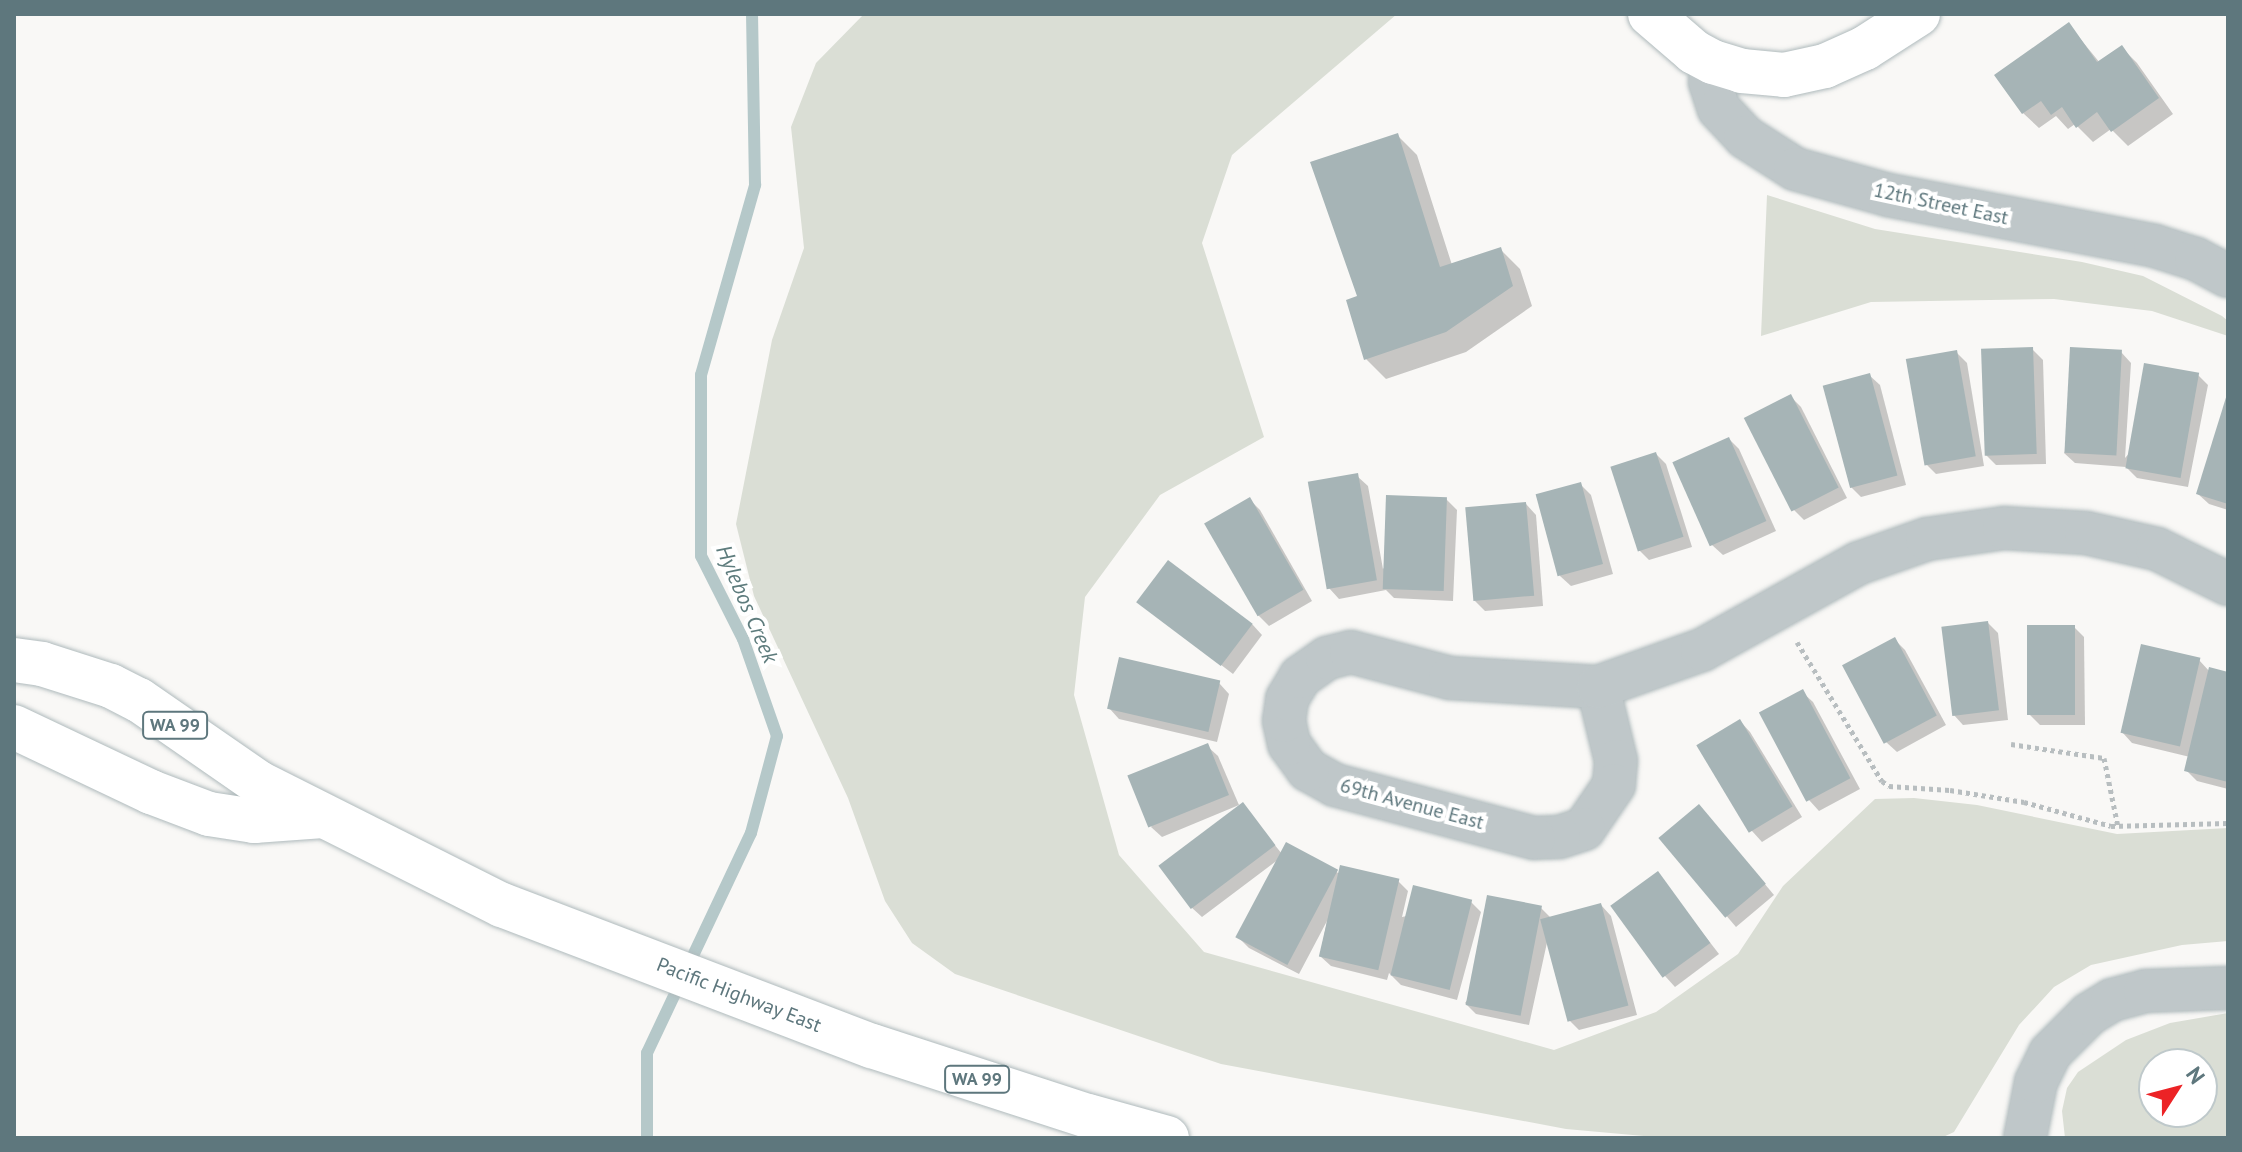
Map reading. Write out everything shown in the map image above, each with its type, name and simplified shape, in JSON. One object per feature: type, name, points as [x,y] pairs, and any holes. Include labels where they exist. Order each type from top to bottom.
[{"type":"main road","points":[[1650,14],[1694,52],[1727,66],[1784,75],[1825,66],[1865,48],[1918,14]]},
{"type":"main road","name":"Pacific Highway East","points":[[14,660],[42,664],[111,686],[139,700],[259,783],[502,905],[572,929],[789,1015],[1088,1116],[1167,1138]]},
{"type":"main road","points":[[14,727],[92,765],[209,814],[254,821],[326,816]]},
{"type":"main road","points":[[14,751],[35,751],[92,765]]},
{"type":"street","name":"12th Street East","points":[[1727,66],[1710,82],[1719,109],[1745,137],[1795,169],[1888,195],[2155,246],[2196,259],[2228,276]]},
{"type":"street","name":"69th Avenue East","points":[[1598,687],[1616,761],[1614,785],[1584,829],[1559,837],[1534,838],[1335,785],[1308,770],[1289,744],[1284,721],[1287,699],[1300,677],[1327,658],[1351,652],[1450,678],[1598,687],[1702,650],[1859,563],[1927,539],[2004,528],[2086,533],[2157,549],[2228,584]]},
{"type":"street","points":[[2025,1138],[2036,1082],[2050,1053],[2089,1014],[2112,1000],[2145,991],[2228,988]]},
{"type":"path","points":[[1776,609],[1882,781],[1889,786],[1950,790],[2009,800],[2118,827],[2228,823]]},
{"type":"path","points":[[2011,744],[2104,758],[2118,827]]},
{"type":"shaded area","points":[[864,14],[1397,14],[1232,155],[1202,243],[1264,437],[1160,495],[1085,597],[1074,695],[1119,855],[1204,952],[1554,1050],[1656,1012],[1738,954],[1783,886],[1875,799],[1914,798],[1977,805],[2117,834],[2228,828],[2228,941],[2182,945],[2091,965],[2054,987],[2019,1025],[1954,1132],[1941,1138],[1666,1138],[1566,1129],[1221,1064],[955,974],[912,943],[885,901],[848,798],[754,596],[736,524],[772,340],[804,248],[791,127],[816,63]]},
{"type":"shaded area","points":[[1767,195],[1875,229],[2082,262],[2143,276],[2222,316],[2228,321],[2228,336],[2152,311],[2054,299],[1871,302],[1761,336]]},
{"type":"shaded area","points":[[2228,1013],[2228,1138],[2065,1138],[2062,1111],[2067,1088],[2078,1072],[2126,1040],[2170,1023]]},
{"type":"building","points":[[2069,22],[2097,62],[2122,45],[2159,98],[2111,132],[2097,112],[2076,128],[2062,107],[2051,115],[2041,101],[2022,114],[1994,75]]},
{"type":"building","points":[[1398,133],[1440,267],[1501,247],[1513,286],[1446,332],[1364,360],[1346,300],[1357,296],[1310,162]]},
{"type":"building","points":[[2033,347],[2037,454],[1985,456],[1981,349]]},
{"type":"building","points":[[2070,347],[2122,350],[2116,456],[2064,453]]},
{"type":"building","points":[[1957,350],[1976,456],[1925,465],[1906,359]]},
{"type":"building","points":[[2144,363],[2199,373],[2181,478],[2125,468]]},
{"type":"building","points":[[1870,373],[1897,475],[1850,488],[1823,386]]},
{"type":"building","points":[[2228,391],[2228,504],[2196,494]]},
{"type":"building","points":[[1791,394],[1839,488],[1791,512],[1744,418]]},
{"type":"building","points":[[1729,437],[1766,521],[1710,546],[1672,462]]},
{"type":"building","points":[[1656,452],[1684,537],[1638,551],[1610,467]]},
{"type":"building","points":[[1358,473],[1377,580],[1327,589],[1308,482]]},
{"type":"building","points":[[1581,482],[1603,564],[1558,576],[1536,494]]},
{"type":"building","points":[[1386,495],[1447,497],[1444,591],[1383,589]]},
{"type":"building","points":[[1250,497],[1304,590],[1258,616],[1204,524]]},
{"type":"building","points":[[1526,502],[1534,596],[1473,601],[1465,507]]},
{"type":"building","points":[[1168,560],[1253,624],[1221,666],[1136,602]]},
{"type":"building","points":[[1988,621],[1999,710],[1952,716],[1941,627]]},
{"type":"building","points":[[2027,625],[2075,625],[2075,715],[2027,715]]},
{"type":"building","points":[[1895,637],[1937,716],[1884,744],[1842,665]]},
{"type":"building","points":[[2141,644],[2200,658],[2180,746],[2121,733]]},
{"type":"building","points":[[1119,657],[1220,680],[1208,732],[1107,709]]},
{"type":"building","points":[[2209,667],[2228,672],[2228,782],[2184,771]]},
{"type":"building","points":[[1803,689],[1850,778],[1806,802],[1759,712]]},
{"type":"building","points":[[1740,719],[1793,806],[1749,833],[1696,745]]},
{"type":"building","points":[[1208,743],[1229,795],[1148,828],[1127,776]]},
{"type":"building","points":[[1243,802],[1275,845],[1191,909],[1158,866]]},
{"type":"building","points":[[1699,804],[1766,884],[1725,918],[1658,838]]},
{"type":"building","points":[[1286,842],[1338,870],[1287,965],[1235,937]]},
{"type":"building","points":[[1340,865],[1399,879],[1378,970],[1319,957]]},
{"type":"building","points":[[1658,871],[1710,943],[1663,978],[1610,906]]},
{"type":"building","points":[[1413,885],[1472,900],[1450,990],[1391,975]]},
{"type":"building","points":[[1487,895],[1542,906],[1521,1016],[1466,1005]]},
{"type":"building","points":[[1601,903],[1628,1005],[1568,1022],[1540,919]]},
{"type":"waterway","name":"Hylebos Creek","points":[[647,1138],[647,1053],[751,833],[777,736],[743,639],[701,556],[701,375],[755,185],[752,14]]}]
